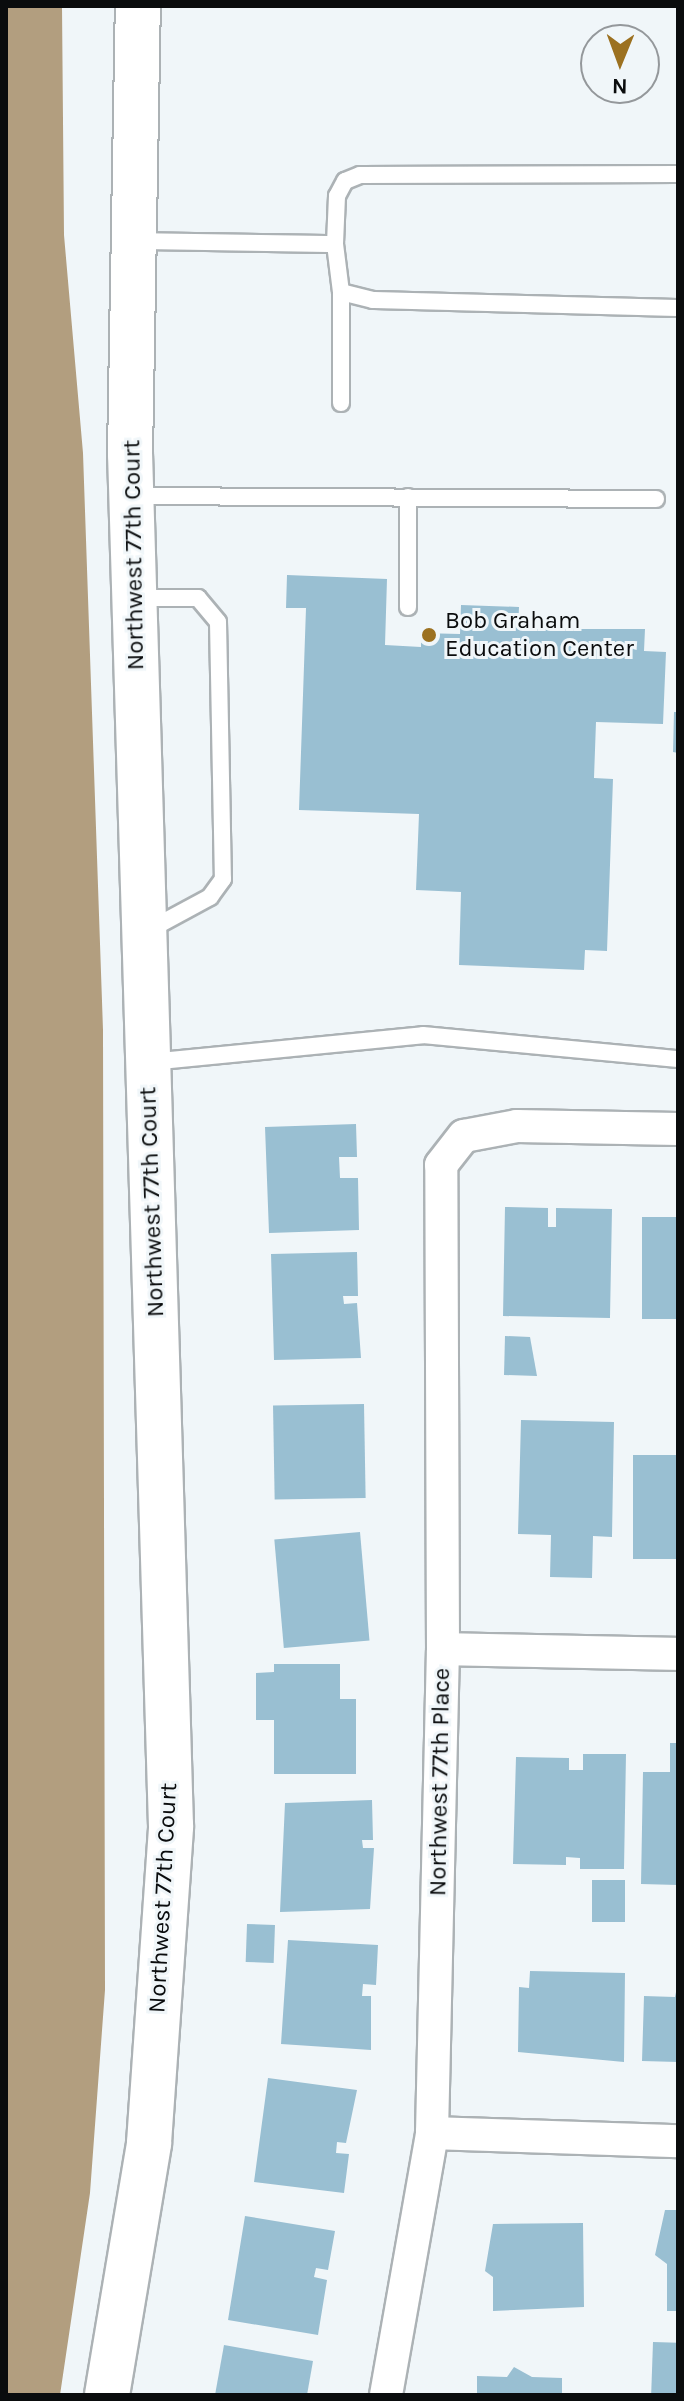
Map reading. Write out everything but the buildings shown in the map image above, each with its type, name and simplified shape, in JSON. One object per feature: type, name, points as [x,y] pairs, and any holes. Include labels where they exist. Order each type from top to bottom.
[{"type":"street","name":"Northwest 77th Court","points":[[107,2395],[149,2143],[171,1826],[132,496],[132,241],[138,6]]},
{"type":"street","name":"Northwest 77th Place","points":[[386,2395],[432,2133],[443,1649],[441,1165],[464,1136],[517,1126],[678,1129]]},
{"type":"street","points":[[443,1649],[678,1654]]},
{"type":"street","points":[[432,2133],[678,2141]]},
{"type":"lane","points":[[341,403],[341,292],[335,244],[337,196],[345,181],[360,175],[678,174]]},
{"type":"lane","points":[[132,241],[335,244]]},
{"type":"lane","points":[[341,292],[415,304],[678,308]]},
{"type":"lane","points":[[132,496],[656,499]]},
{"type":"lane","points":[[408,497],[408,607]]},
{"type":"lane","points":[[134,598],[198,598],[218,622],[223,879],[210,897],[145,933]]},
{"type":"lane","points":[[148,1062],[423,1035],[678,1059]]},
{"type":"shaded area","points":[[6,6],[62,6],[64,235],[83,453],[103,1030],[105,1990],[90,2193],[60,2395],[6,2395]]},
{"type":"place","name":"Bob Graham Education Center","points":[[429,635]]}]
